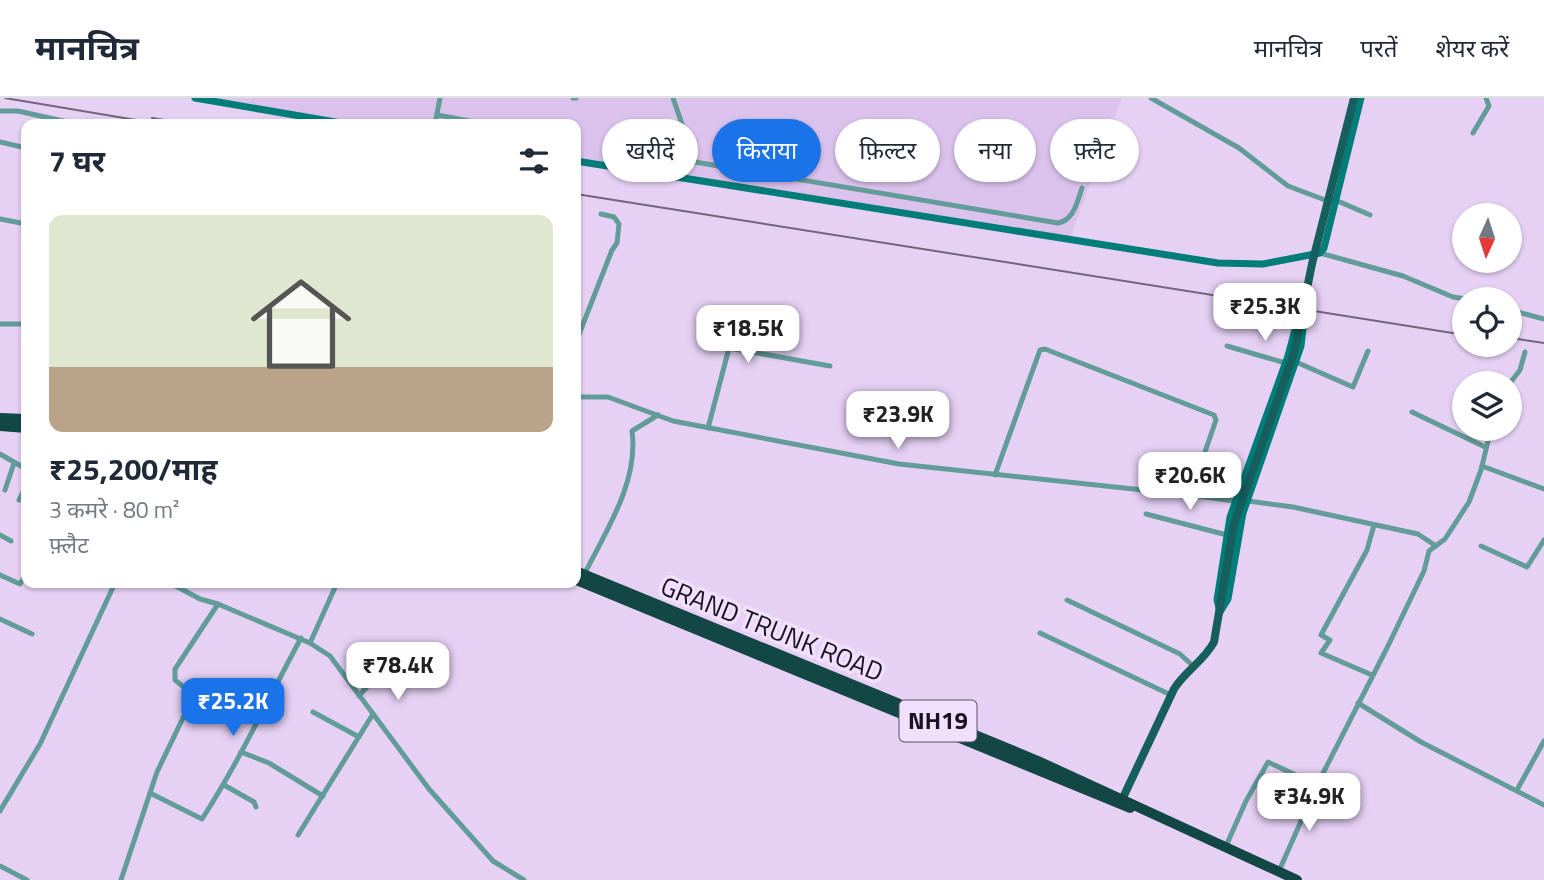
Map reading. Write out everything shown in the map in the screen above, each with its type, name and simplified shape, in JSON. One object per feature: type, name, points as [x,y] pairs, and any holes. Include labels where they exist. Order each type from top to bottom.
[{"type":"highway","points":[[0,418],[21,419]]},
{"type":"highway","points":[[0,426],[21,428]]},
{"type":"highway","name":"GRAND TRUNK ROAD","points":[[581,576],[1122,801],[1226,846],[1283,876]]},
{"type":"highway","name":"GRAND TRUNK ROAD","points":[[1122,801],[1283,876],[1297,880]]},
{"type":"main road","points":[[195,98],[318,119]]},
{"type":"main road","points":[[1306,256],[1313,245],[1352,98]]},
{"type":"main road","points":[[1122,801],[1171,695],[1184,673],[1204,657],[1214,642],[1234,524],[1294,353],[1352,98]]},
{"type":"main road","points":[[581,162],[1218,263],[1263,264],[1320,254],[1324,248],[1362,98]]},
{"type":"main road","points":[[1298,325],[1303,328],[1303,337],[1296,364],[1248,501],[1237,540],[1227,600],[1220,611],[1217,600],[1235,501],[1298,325]]},
{"type":"street","points":[[436,119],[440,98]]},
{"type":"street","points":[[673,98],[695,162],[1058,223],[1066,222],[1071,215],[1082,188]]},
{"type":"street","points":[[1152,98],[1240,148],[1288,186],[1370,215]]},
{"type":"street","points":[[1473,133],[1489,106],[1486,98]]},
{"type":"street","points":[[0,111],[18,111],[54,119]]},
{"type":"street","points":[[437,114],[462,119]]},
{"type":"street","points":[[0,142],[21,147]]},
{"type":"street","points":[[581,327],[617,243],[619,224],[614,217],[601,214]]},
{"type":"street","points":[[0,219],[21,223]]},
{"type":"street","points":[[1320,254],[1403,276],[1452,297]]},
{"type":"street","points":[[1522,313],[1544,319]]},
{"type":"street","points":[[0,324],[21,324]]},
{"type":"street","points":[[1227,346],[1296,364],[1353,387],[1368,351]]},
{"type":"street","points":[[708,428],[729,348],[830,366]]},
{"type":"street","points":[[995,475],[1040,350],[1045,349],[1214,415],[1216,420],[1212,438],[1190,495]]},
{"type":"street","points":[[1519,371],[1525,352]]},
{"type":"street","points":[[581,397],[608,397],[658,415],[708,428],[899,464],[1235,501]]},
{"type":"street","points":[[1412,412],[1485,447]]},
{"type":"street","points":[[581,570],[615,512],[631,469],[635,456],[632,431],[658,415]]},
{"type":"street","points":[[1283,876],[1317,785],[1424,571],[1429,551],[1458,522],[1482,464],[1487,441]]},
{"type":"street","points":[[0,454],[21,466]]},
{"type":"street","points":[[5,490],[14,463]]},
{"type":"street","points":[[1482,464],[1544,489]]},
{"type":"street","points":[[1248,501],[1418,534],[1436,546]]},
{"type":"street","points":[[1146,514],[1227,535]]},
{"type":"street","points":[[1372,675],[1321,653],[1330,640],[1321,635],[1367,550],[1374,525]]},
{"type":"street","points":[[0,534],[11,541]]},
{"type":"street","points":[[1481,546],[1527,567],[1544,540]]},
{"type":"street","points":[[0,575],[21,582]]},
{"type":"street","points":[[0,811],[40,744],[113,588]]},
{"type":"street","points":[[179,588],[200,599],[310,642],[330,656],[429,789],[493,861],[524,880]]},
{"type":"street","points":[[310,642],[335,588]]},
{"type":"street","points":[[1067,600],[1180,654],[1193,666]]},
{"type":"street","points":[[121,880],[166,750],[194,695],[175,680],[176,669],[218,604]]},
{"type":"street","points":[[0,619],[32,634]]},
{"type":"street","points":[[1040,633],[1171,695]]},
{"type":"street","points":[[150,793],[199,819],[225,785],[301,638]]},
{"type":"street","points":[[359,696],[377,675],[395,689],[411,666]]},
{"type":"street","points":[[1358,703],[1421,742],[1544,805]]},
{"type":"street","points":[[313,712],[359,737]]},
{"type":"street","points":[[299,835],[373,714]]},
{"type":"street","points":[[1517,790],[1544,741]]},
{"type":"street","points":[[241,752],[269,763],[323,796]]},
{"type":"street","points":[[1226,846],[1245,801],[1268,762],[1317,785]]},
{"type":"street","points":[[225,785],[254,802],[256,807]]},
{"type":"street","points":[[0,877],[2,867],[27,880]]},
{"type":"shaded area","points":[[213,98],[1122,98],[1114,119],[1050,119],[1050,182],[1091,182],[1070,238],[724,182],[821,182],[821,119],[712,119],[712,180],[698,178],[698,119],[602,119],[602,162],[581,159],[581,119],[337,119]]},
{"type":"railway","points":[[5,98],[130,119]]},
{"type":"railway","points":[[152,118],[158,119]]},
{"type":"railway","points":[[581,195],[1452,333]]},
{"type":"railway","points":[[1522,340],[1544,343]]}]
